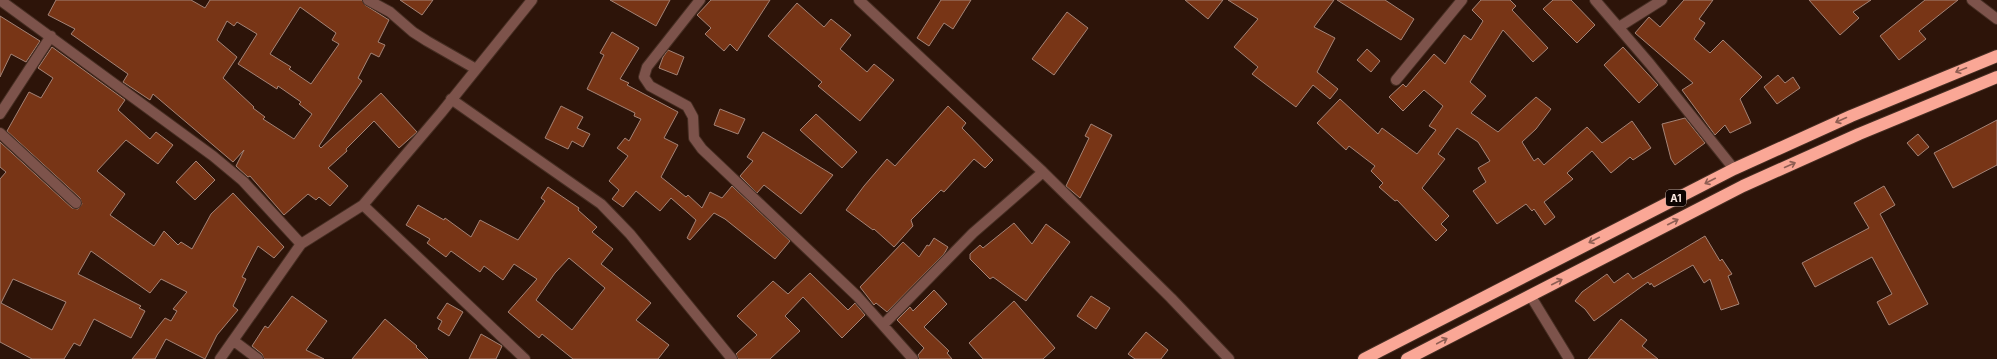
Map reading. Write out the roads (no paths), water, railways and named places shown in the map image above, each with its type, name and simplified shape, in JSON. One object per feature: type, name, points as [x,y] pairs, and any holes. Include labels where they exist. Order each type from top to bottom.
[{"type":"highway","name":"A1","points":[[1364,359],[1734,169],[1851,116],[1997,56]]},
{"type":"highway","name":"A1","points":[[1407,359],[1743,186],[1859,134],[1997,77]]},
{"type":"street","points":[[0,0],[214,156],[243,181],[301,244]]},
{"type":"street","points":[[368,0],[390,12],[418,35],[476,69]]},
{"type":"street","points":[[220,359],[301,244],[363,206],[441,113],[451,98],[532,0]]},
{"type":"street","points":[[700,0],[648,67],[644,77],[650,86],[687,106],[693,117],[694,138],[702,149],[857,296],[913,359]]},
{"type":"street","points":[[859,0],[1043,172],[1171,298],[1229,359]]},
{"type":"street","points":[[1396,80],[1462,0]]},
{"type":"street","points":[[1595,0],[1619,27],[1734,169]]},
{"type":"street","points":[[1619,27],[1662,0]]},
{"type":"street","points":[[1972,0],[1997,19]]},
{"type":"street","points":[[0,114],[51,36]]},
{"type":"street","points":[[451,98],[601,204],[630,234],[732,359]]},
{"type":"street","points":[[0,133],[76,203]]},
{"type":"street","points":[[883,325],[973,233],[1043,172]]},
{"type":"street","points":[[363,206],[525,359]]},
{"type":"street","points":[[1530,295],[1569,359]]},
{"type":"street","points":[[234,341],[258,359]]}]
